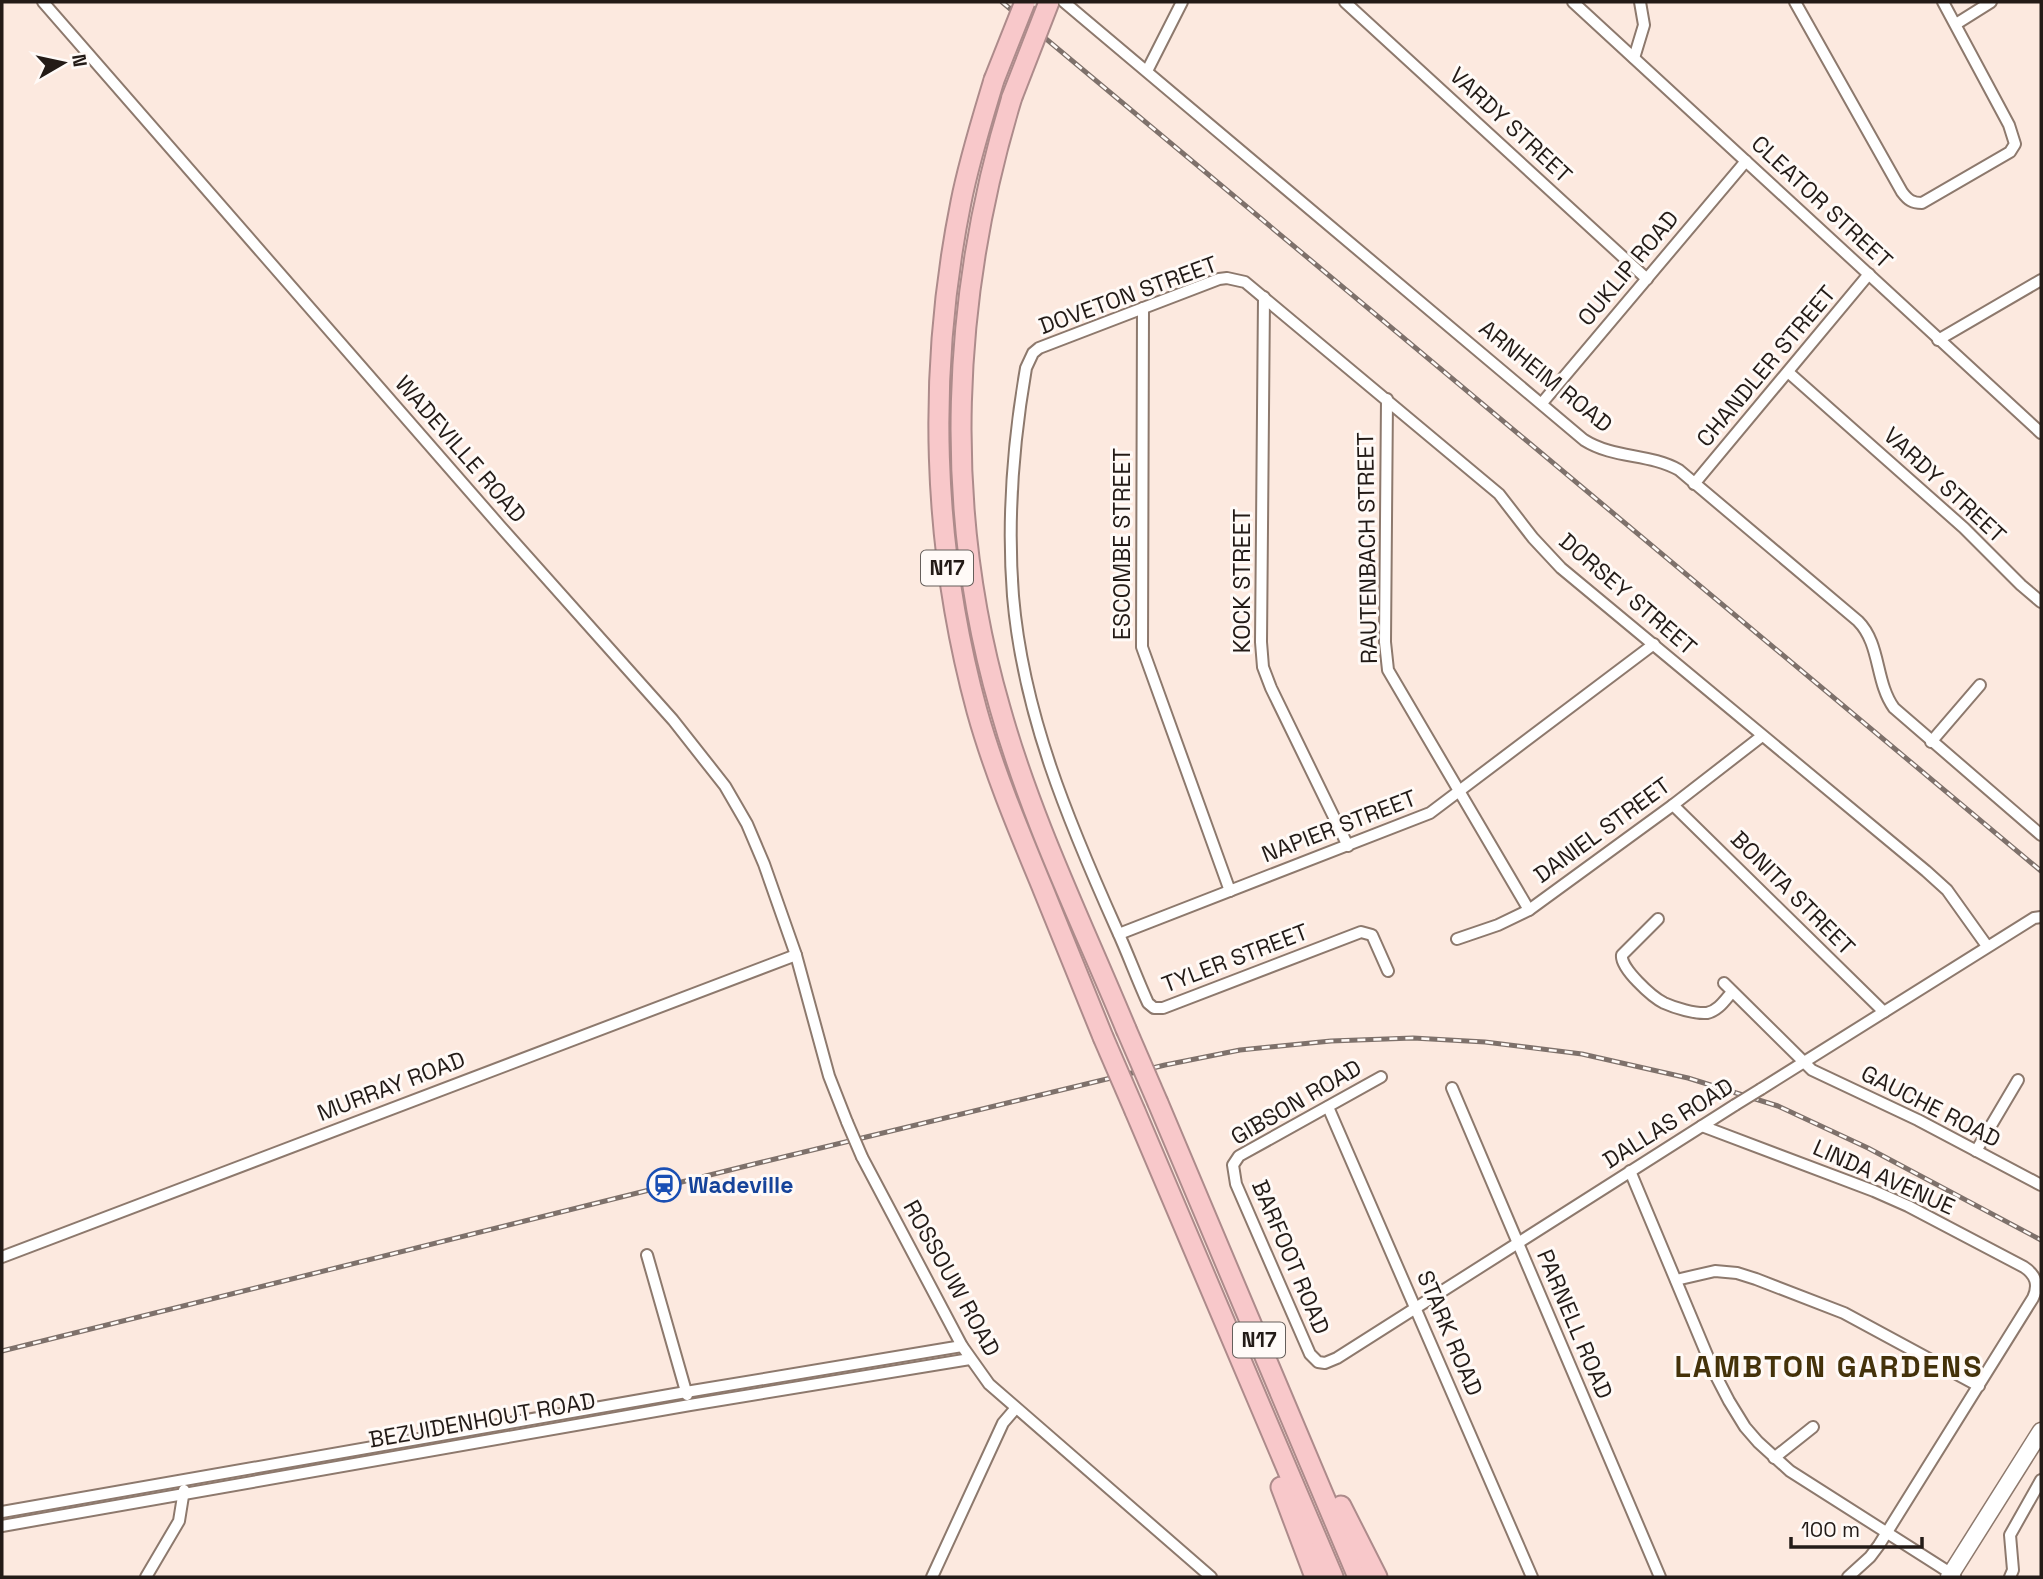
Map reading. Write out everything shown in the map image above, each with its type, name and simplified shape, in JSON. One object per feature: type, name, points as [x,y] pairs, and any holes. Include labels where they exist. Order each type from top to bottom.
[{"type":"highway","name":"N17","points":[[1025,2],[994,80],[961,201],[949,270],[942,333],[938,455],[948,573],[977,712],[996,771],[1103,1037],[1333,1577]]},
{"type":"highway","name":"N17","points":[[1049,2],[1012,97],[996,148],[971,271],[964,333],[960,449],[963,510],[982,639],[1000,708],[1040,827],[1358,1577]]},
{"type":"highway","points":[[1210,1288],[1242,1385],[1315,1577]]},
{"type":"highway","points":[[1300,1436],[1319,1466],[1377,1577]]},
{"type":"main road","points":[[1955,1576],[2041,1431]]},
{"type":"main road","points":[[1955,1576],[2041,1449]]},
{"type":"street","name":"WADEVILLE ROAD","points":[[43,2],[491,516],[673,720],[722,781],[747,824],[796,955]]},
{"type":"street","name":"ARNHEIM ROAD","points":[[1065,2],[1594,446],[1615,454],[1670,465],[1864,627],[1872,643],[1881,683],[1889,701],[1931,742],[2041,835]]},
{"type":"street","points":[[1147,72],[1182,2]]},
{"type":"street","name":"VARDY STREET","points":[[1345,2],[1647,279]]},
{"type":"street","name":"CLEATOR STREET","points":[[1573,2],[2041,433]]},
{"type":"street","points":[[1634,58],[1644,24],[1640,2]]},
{"type":"street","points":[[1795,2],[1902,192],[1911,202],[1922,203],[2010,152],[2015,144],[2009,125],[1944,2]]},
{"type":"street","points":[[1955,24],[1991,2]]},
{"type":"street","name":"OUKLIP ROAD","points":[[1542,403],[1746,160]]},
{"type":"street","name":"CHANDLER STREET","points":[[1694,484],[1869,274]]},
{"type":"street","name":"DOVETON STREET","points":[[1119,934],[1048,760],[1036,722],[1020,643],[1012,565],[1011,481],[1026,368],[1033,353],[1046,345],[1219,279],[1237,279]]},
{"type":"street","name":"DORSEY STREET","points":[[1237,279],[1252,286],[1499,494],[1555,562],[1937,880],[1987,946]]},
{"type":"street","points":[[1938,340],[2041,280]]},
{"type":"street","name":"KOCK STREET","points":[[1264,297],[1263,667],[1348,846]]},
{"type":"street","name":"ESCOMBE STREET","points":[[1143,308],[1142,647],[1230,891]]},
{"type":"street","name":"VARDY STREET","points":[[1788,372],[1964,528],[2041,601]]},
{"type":"street","name":"RAUTENBACH STREET","points":[[1387,399],[1386,664],[1390,676],[1529,910]]},
{"type":"street","name":"NAPIER STREET","points":[[1119,934],[1423,817],[1654,645]]},
{"type":"street","points":[[1931,742],[1980,685]]},
{"type":"street","name":"DANIEL STREET","points":[[1457,939],[1499,925],[1529,910],[1762,736]]},
{"type":"street","name":"BONITA STREET","points":[[1673,804],[1884,1012]]},
{"type":"street","name":"DALLAS ROAD","points":[[1318,1362],[1325,1363],[1336,1358],[1987,946],[2034,918],[2041,917]]},
{"type":"street","points":[[1658,919],[1622,955],[1626,969],[1657,999],[1689,1011],[1710,1012],[1720,1006],[1732,992]]},
{"type":"street","name":"TYLER STREET","points":[[1119,934],[1148,1003],[1154,1008],[1164,1008],[1361,932],[1371,935],[1388,971]]},
{"type":"street","name":"ROSSOUW ROAD","points":[[796,955],[829,1076],[862,1157],[970,1359],[989,1384],[1015,1409],[1211,1577]]},
{"type":"street","name":"MURRAY ROAD","points":[[2,1257],[796,955]]},
{"type":"street","name":"GAUCHE ROAD","points":[[1724,983],[1804,1062],[1821,1075],[1918,1121],[2041,1185]]},
{"type":"street","name":"GIBSON ROAD","points":[[1233,1166],[1239,1156],[1381,1077]]},
{"type":"street","points":[[1976,1151],[2018,1080]]},
{"type":"street","name":"PARNELL ROAD","points":[[1452,1088],[1660,1577]]},
{"type":"street","name":"STARK ROAD","points":[[1328,1107],[1532,1577]]},
{"type":"street","name":"LINDA AVENUE","points":[[1702,1126],[1848,1180],[1908,1206],[2032,1272],[2037,1285],[2033,1298],[1979,1386]]},
{"type":"street","name":"BARFOOT ROAD","points":[[1233,1166],[1236,1184],[1310,1354],[1318,1362]]},
{"type":"street","points":[[1630,1171],[1729,1401],[1745,1427],[1774,1458],[1812,1487],[1955,1576]]},
{"type":"street","points":[[647,1255],[690,1405]]},
{"type":"street","points":[[1676,1280],[1715,1271],[1737,1273],[1756,1279],[1844,1313],[1979,1386],[1870,1556],[1848,1577]]},
{"type":"street","name":"BEZUIDENHOUT ROAD","points":[[2,1512],[962,1346]]},
{"type":"street","name":"BEZUIDENHOUT ROAD","points":[[2,1526],[690,1405],[970,1359]]},
{"type":"street","points":[[831,1367],[834,1381]]},
{"type":"street","points":[[932,1577],[1003,1423],[1015,1409]]},
{"type":"street","points":[[588,1410],[591,1423]]},
{"type":"street","points":[[1774,1458],[1813,1427]]},
{"type":"street","points":[[396,1444],[398,1456]]},
{"type":"street","points":[[281,1463],[284,1477]]},
{"type":"street","points":[[146,1577],[178,1521],[184,1495],[183,1480]]},
{"type":"street","points":[[2010,1577],[2010,1535],[2041,1480]]},
{"type":"street","points":[[18,1509],[20,1523]]},
{"type":"railway","points":[[1002,2],[2041,871]]},
{"type":"railway","points":[[2,1351],[1165,1065],[1240,1050],[1331,1041],[1413,1038],[1485,1042],[1582,1054],[1688,1078],[1778,1106],[1868,1148],[2041,1240]]},
{"type":"place","name":"Wadeville","points":[[664,1185]]},
{"type":"district","name":"LAMBTON GARDENS","points":[[1829,1367]]}]
